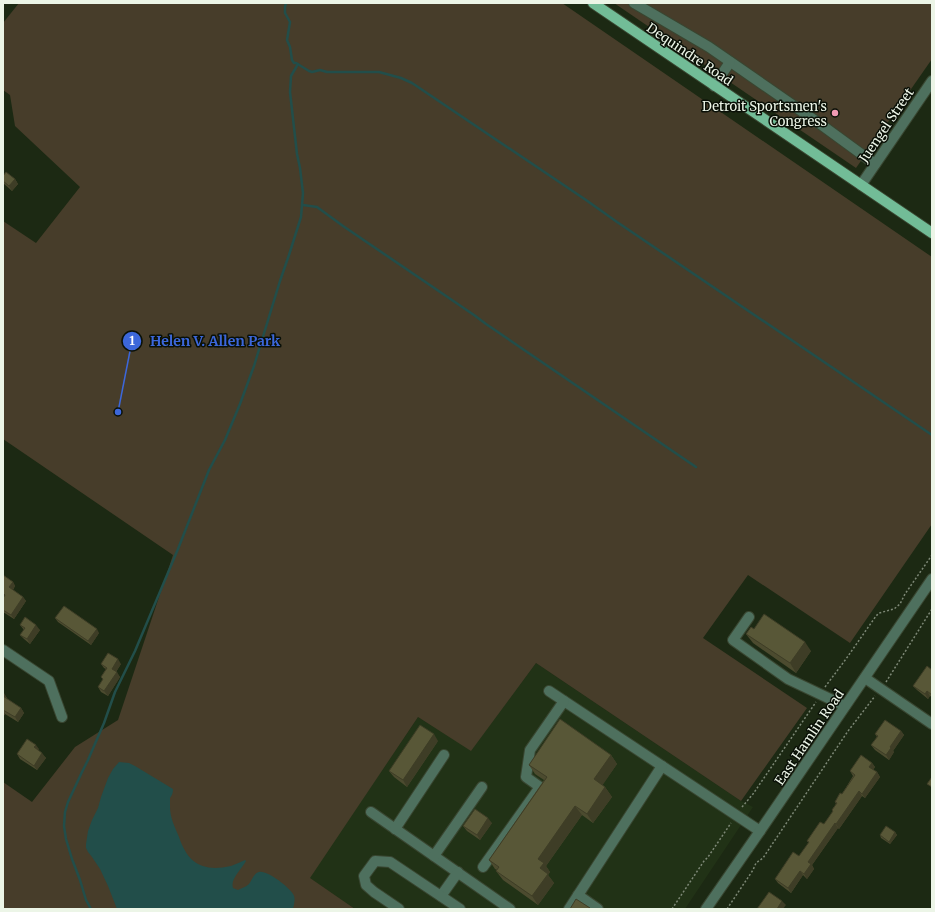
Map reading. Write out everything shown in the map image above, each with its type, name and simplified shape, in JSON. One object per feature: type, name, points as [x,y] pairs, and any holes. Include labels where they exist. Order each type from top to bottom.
[{"type":"main road","name":"Dequindre Road","points":[[592,3],[932,233]]},
{"type":"street","points":[[634,3],[709,47],[875,164]]},
{"type":"street","points":[[714,86],[730,62]]},
{"type":"street","name":"Juengel Street","points":[[861,185],[932,80]]},
{"type":"street","name":"East Hamlin Road","points":[[706,909],[932,579]]},
{"type":"street","points":[[749,617],[733,640],[788,678],[846,706]]},
{"type":"street","points":[[3,650],[49,681],[62,716]]},
{"type":"street","points":[[865,678],[932,724]]},
{"type":"street","points":[[549,691],[760,831]]},
{"type":"street","points":[[483,867],[540,787],[526,777],[530,750],[564,701]]},
{"type":"street","points":[[395,829],[444,755]]},
{"type":"street","points":[[569,909],[662,766]]},
{"type":"street","points":[[434,856],[482,788]]},
{"type":"street","points":[[370,812],[510,909]]},
{"type":"street","points":[[399,909],[366,886],[364,876],[375,861],[390,862],[460,909]]},
{"type":"street","points":[[441,896],[458,872]]},
{"type":"street","points":[[578,895],[598,909]]},
{"type":"path","points":[[740,809],[876,616],[879,613],[894,609],[900,604],[905,594],[932,555]]},
{"type":"path","points":[[886,681],[932,609]]},
{"type":"path","points":[[727,909],[756,863],[763,858],[848,731],[874,698]]},
{"type":"path","points":[[672,909],[733,821]]},
{"type":"shaded area","points":[[19,3],[562,3],[932,257],[932,524],[850,643],[748,575],[703,638],[807,708],[741,801],[536,663],[471,751],[418,717],[310,878],[355,909],[3,909],[3,782],[32,802],[75,747],[118,720],[173,555],[3,439],[3,221],[36,243],[80,187],[15,126],[10,95],[3,90],[3,23]]},
{"type":"shaded area","name":"Detroit Sportsmen's Congress","points":[[614,3],[932,3],[932,59],[856,168]]},
{"type":"shaded area","points":[[536,663],[741,801],[753,807],[685,909],[355,909],[309,878],[418,717],[471,750]]},
{"type":"water","points":[[119,762],[129,763],[135,766],[173,789],[170,798],[170,811],[172,819],[183,846],[192,860],[205,867],[221,868],[231,866],[245,860],[246,861],[234,878],[232,885],[233,888],[238,890],[246,886],[249,884],[254,875],[259,872],[263,872],[283,883],[291,891],[295,899],[293,909],[117,909],[100,869],[88,852],[86,844],[88,831],[98,808],[108,778]]},
{"type":"building","points":[[6,172],[15,179],[9,186],[3,181],[3,176]]},
{"type":"building","points":[[3,575],[13,582],[9,587],[23,597],[11,615],[3,610],[3,598],[5,595],[3,593]]},
{"type":"building","points":[[64,606],[97,629],[88,641],[55,618]]},
{"type":"building","points":[[764,614],[805,642],[790,663],[746,634],[751,627],[754,629]]},
{"type":"building","points":[[25,617],[36,625],[27,639],[20,635],[25,628],[20,625]]},
{"type":"building","points":[[108,653],[118,659],[112,669],[117,672],[104,691],[98,687],[103,679],[101,677],[107,668],[101,664]]},
{"type":"building","points":[[927,666],[932,670],[932,695],[927,691],[925,694],[913,686]]},
{"type":"building","points":[[3,696],[21,708],[15,717],[3,710]]},
{"type":"building","points":[[560,719],[611,755],[594,779],[605,787],[587,814],[575,806],[538,859],[544,863],[540,868],[548,874],[532,896],[496,871],[499,867],[489,860],[547,777],[529,765]]},
{"type":"building","points":[[885,720],[901,731],[886,755],[871,745],[878,736],[875,734]]},
{"type":"building","points":[[420,725],[434,734],[403,780],[389,771]]},
{"type":"building","points":[[27,739],[36,745],[34,747],[42,753],[34,766],[17,754]]},
{"type":"building","points":[[861,755],[872,763],[869,767],[877,772],[862,794],[859,791],[836,824],[835,823],[808,862],[811,864],[804,874],[800,871],[788,888],[775,879],[793,852],[799,856],[820,822],[824,824],[833,811],[832,810],[837,803],[835,802],[840,793],[842,794],[855,775],[850,771]]},
{"type":"building","points":[[932,777],[932,787],[927,784]]},
{"type":"building","points":[[475,809],[488,818],[477,835],[463,826]]},
{"type":"building","points":[[886,826],[895,832],[889,842],[880,835]]},
{"type":"building","points":[[769,892],[782,901],[777,909],[757,909]]},
{"type":"building","points":[[576,899],[590,908],[570,909]]},
{"type":"waterway","points":[[286,3],[285,13],[290,22],[287,40],[294,63],[312,72],[320,70],[327,72],[379,72],[401,78],[412,83],[932,435]]},
{"type":"waterway","points":[[91,909],[86,900],[66,839],[64,826],[65,812],[68,802],[104,723],[115,692],[135,651],[178,549],[209,470],[225,440],[240,404],[254,366],[301,217],[303,193],[290,92],[291,76],[298,64]]},
{"type":"waterway","points":[[303,205],[317,207],[696,467]]},
{"type":"place","name":"Detroit Sportsmen's Congress","points":[[835,113]]},
{"type":"place","name":"Helen V. Allen Park","points":[[118,412]]}]
